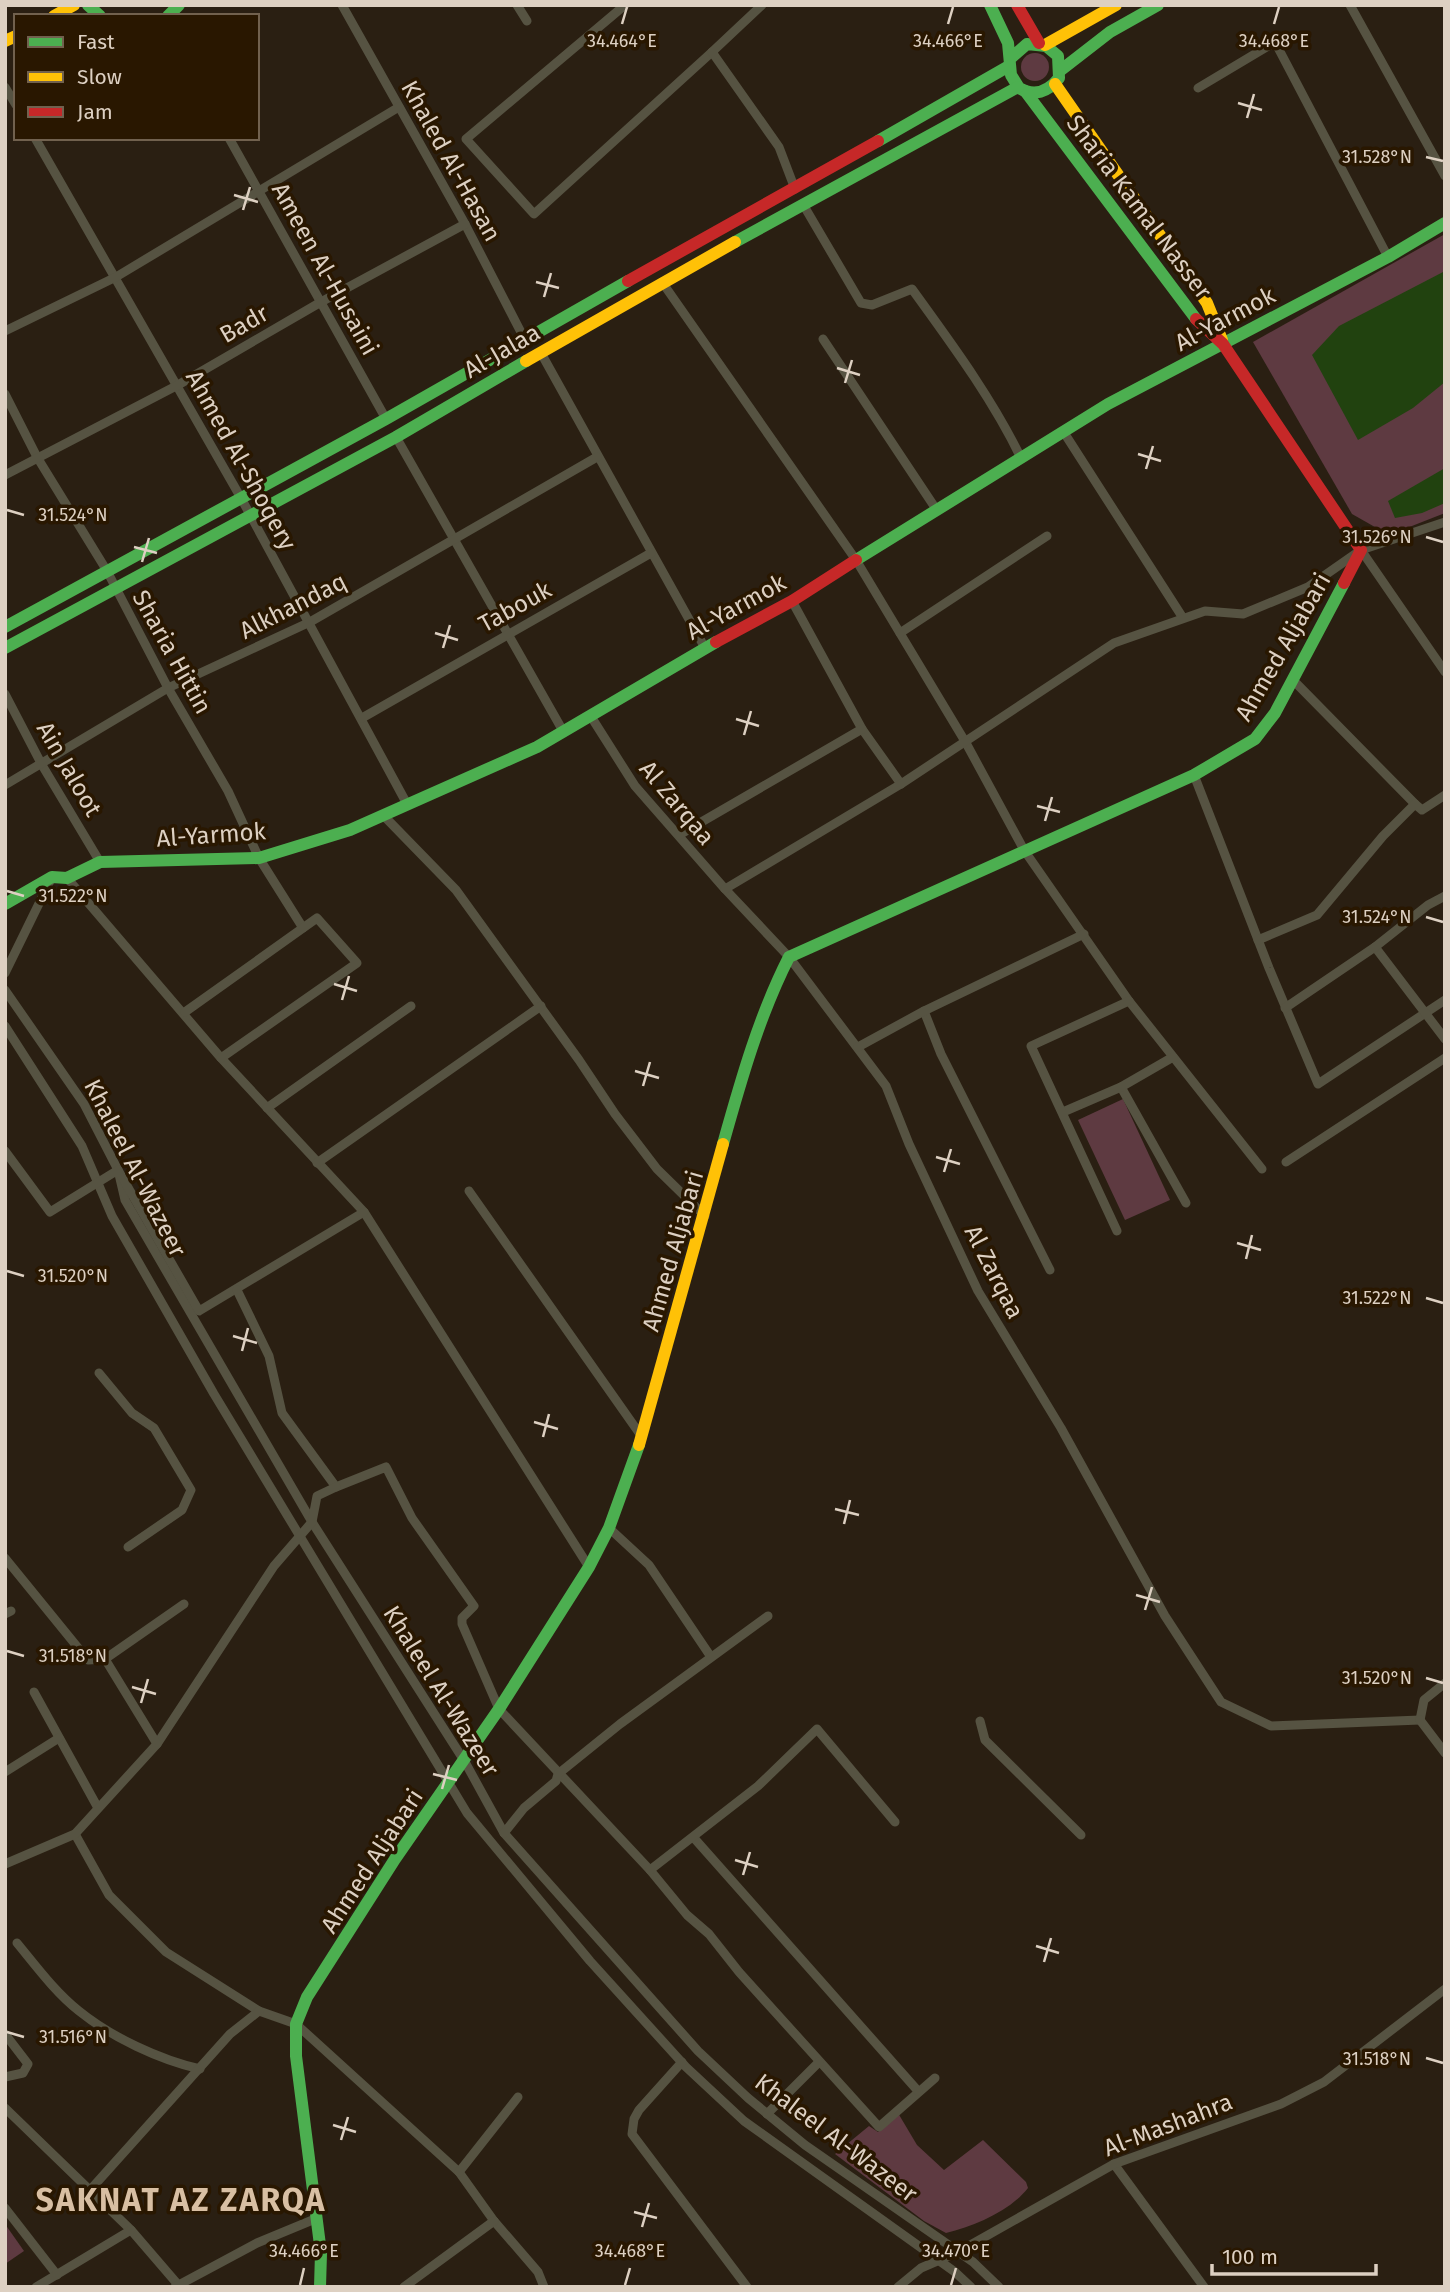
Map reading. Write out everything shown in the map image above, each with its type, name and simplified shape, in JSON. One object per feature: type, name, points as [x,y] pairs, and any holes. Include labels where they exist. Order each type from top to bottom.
[{"type":"street","points":[[58,14],[74,5]]},
{"type":"street","name":"Khaled Al-Hasan","points":[[342,5],[465,224],[524,338]]},
{"type":"street","points":[[517,5],[527,21]]},
{"type":"street","points":[[625,5],[466,139],[534,214],[762,5]]},
{"type":"street","points":[[990,5],[1010,62],[1013,81],[1022,89],[1042,93],[1055,84],[1060,70],[1058,56],[1042,44],[1017,5]]},
{"type":"street","points":[[1010,62],[1021,46],[1042,44],[1116,5]]},
{"type":"street","points":[[1060,70],[1110,32],[1158,5]]},
{"type":"street","points":[[1350,5],[1445,177]]},
{"type":"street","points":[[1198,88],[1275,42],[1388,257]]},
{"type":"street","points":[[712,52],[779,147],[795,189]]},
{"type":"street","name":"Al-Jalaa","points":[[5,627],[386,419],[524,338],[606,296],[795,189],[1010,62]]},
{"type":"street","name":"Sharia Kamal Nasser","points":[[1055,84],[1208,303],[1223,344]]},
{"type":"street","name":"Al-Jalaa","points":[[5,648],[396,437],[662,282],[1022,89]]},
{"type":"street","name":"Sharia Kamal Nasser","points":[[1022,89],[1191,313],[1223,344],[1445,673]]},
{"type":"street","points":[[5,331],[116,277],[399,107]]},
{"type":"street","name":"Ahmed Al-Shoqery","points":[[36,140],[178,385],[310,622],[407,804]]},
{"type":"street","name":"Ameen Al-Husaini","points":[[230,140],[386,419]]},
{"type":"street","points":[[804,206],[861,303],[872,305],[912,289],[974,377],[1007,429],[1021,458]]},
{"type":"street","name":"Al-Yarmok","points":[[52,877],[67,878],[100,862],[259,858],[350,830],[537,747],[705,648],[792,601],[1063,431],[1388,257],[1445,223]]},
{"type":"street","name":"Badr","points":[[5,475],[178,385],[321,302],[465,224]]},
{"type":"street","points":[[662,282],[856,560],[966,743],[1024,850],[1129,1001],[1262,1170]]},
{"type":"street","points":[[822,339],[936,509]]},
{"type":"street","points":[[541,353],[705,648]]},
{"type":"street","name":"Sharia Hittin","points":[[5,394],[37,457],[107,571],[168,688],[228,790],[259,858],[303,928]]},
{"type":"street","points":[[1063,431],[1182,618]]},
{"type":"street","points":[[396,437],[563,731]]},
{"type":"street","name":"Alkhandaq","points":[[5,785],[168,688],[310,622],[597,457]]},
{"type":"street","points":[[724,889],[966,743],[1114,643],[1205,611],[1243,614],[1308,587],[1361,550],[1445,522]]},
{"type":"street","points":[[900,633],[1047,536]]},
{"type":"street","name":"Ahmed Aljabari","points":[[320,2287],[321,2253],[296,2056],[296,2024],[307,1997],[395,1859],[465,1762],[589,1567],[609,1528],[642,1437],[739,1086],[774,987],[789,957],[1194,775],[1255,739],[1275,713],[1361,550]]},
{"type":"street","name":"Tabouk","points":[[362,718],[508,632],[651,553]]},
{"type":"street","points":[[792,601],[862,729],[901,784]]},
{"type":"street","points":[[1292,680],[1422,810],[1445,795]]},
{"type":"street","name":"Ain Jaloot","points":[[5,694],[42,765],[100,862]]},
{"type":"street","name":"Al Zarqaa","points":[[590,715],[635,786],[724,889],[789,957],[886,1086],[909,1144],[978,1291],[1061,1428],[1165,1616],[1221,1702],[1271,1726],[1420,1720]]},
{"type":"street","points":[[679,835],[862,729]]},
{"type":"street","points":[[1194,775],[1318,1084],[1445,1000]]},
{"type":"street","points":[[1258,940],[1317,915],[1383,836],[1415,804]]},
{"type":"street","points":[[383,815],[456,890],[648,1158],[705,1216]]},
{"type":"street","points":[[5,905],[52,877]]},
{"type":"street","points":[[5,973],[52,877]]},
{"type":"street","points":[[67,878],[186,1012],[221,1058],[364,1213],[589,1567]]},
{"type":"street","points":[[1286,1008],[1375,947],[1382,938],[1428,905],[1445,896]]},
{"type":"street","points":[[186,1012],[317,918],[357,963],[221,1058]]},
{"type":"street","points":[[858,1047],[923,1011],[1084,934]]},
{"type":"street","points":[[1375,947],[1445,1039]]},
{"type":"street","name":"Khaleel Al-Wazeer","points":[[5,990],[84,1104],[118,1170],[125,1200],[312,1522],[465,1762],[504,1833],[698,2051],[804,2145],[958,2252],[999,2287]]},
{"type":"street","points":[[1118,1231],[1031,1046],[1129,1001]]},
{"type":"street","points":[[267,1108],[411,1006]]},
{"type":"street","points":[[317,1163],[541,1006]]},
{"type":"street","points":[[923,1011],[953,1077],[1050,1270]]},
{"type":"street","name":"Khaleel Al-Wazeer","points":[[5,1026],[82,1146],[111,1216],[467,1813],[572,1940],[682,2062],[744,2121],[971,2287]]},
{"type":"street","points":[[1063,1112],[1121,1087],[1173,1057]]},
{"type":"street","points":[[1286,1162],[1445,1058]]},
{"type":"street","points":[[1121,1087],[1186,1203]]},
{"type":"street","points":[[5,1151],[50,1212],[118,1170],[199,1311],[364,1213]]},
{"type":"street","points":[[469,1191],[642,1437]]},
{"type":"street","points":[[237,1290],[269,1356],[282,1413],[336,1487]]},
{"type":"street","points":[[99,1373],[132,1413],[154,1428],[191,1490],[182,1510],[128,1547]]},
{"type":"street","points":[[5,1864],[75,1834],[157,1744],[274,1566],[312,1522],[317,1496],[386,1467],[412,1518],[474,1606],[462,1618],[463,1624],[499,1709],[650,1870],[879,2127],[935,2078]]},
{"type":"street","points":[[609,1528],[649,1565],[711,1657]]},
{"type":"street","points":[[5,1558],[89,1660],[105,1659],[184,1604]]},
{"type":"street","points":[[504,1833],[524,1808],[556,1781],[558,1774],[620,1724],[768,1616]]},
{"type":"street","points":[[105,1659],[157,1744]]},
{"type":"street","points":[[1445,1683],[1424,1700],[1420,1720],[1445,1753]]},
{"type":"street","points":[[34,1692],[98,1808]]},
{"type":"street","points":[[980,1721],[985,1740],[1081,1835]]},
{"type":"street","points":[[650,1870],[758,1786],[817,1729],[895,1822]]},
{"type":"street","points":[[5,1772],[59,1738]]},
{"type":"street","points":[[75,1834],[110,1895],[142,1931],[166,1952],[259,2011],[296,2024],[459,2172],[495,2221],[538,2272],[544,2287]]},
{"type":"street","points":[[694,1838],[918,2091]]},
{"type":"street","points":[[16,1943],[80,2012],[168,2062],[200,2069]]},
{"type":"street","name":"Al-Mashahra","points":[[898,2287],[936,2260],[958,2252],[1114,2164],[1281,2104],[1324,2081],[1445,1989]]},
{"type":"street","points":[[91,2189],[230,2034],[259,2011]]},
{"type":"street","points":[[5,2034],[28,2064],[23,2073],[5,2077]]},
{"type":"street","points":[[682,2062],[639,2110],[634,2119],[632,2134],[747,2287]]},
{"type":"street","points":[[767,2114],[819,2062]]},
{"type":"street","points":[[459,2172],[518,2097]]},
{"type":"street","points":[[5,2108],[131,2230],[178,2286],[257,2243],[316,2219]]},
{"type":"street","points":[[1114,2164],[1204,2287]]},
{"type":"street","points":[[5,2207],[57,2275]]},
{"type":"street","points":[[404,2287],[495,2221]]},
{"type":"street","points":[[36,2287],[131,2230]]},
{"type":"shaded area","points":[[1035,53],[1045,57],[1049,67],[1045,77],[1035,81],[1025,77],[1021,67],[1025,57]]},
{"type":"shaded area","points":[[1445,234],[1445,513],[1389,535],[1352,514],[1253,342]]},
{"type":"shaded area","points":[[1445,271],[1445,382],[1413,408],[1358,440],[1312,355],[1339,326]]},
{"type":"shaded area","points":[[1445,468],[1445,503],[1422,513],[1395,518],[1388,501]]},
{"type":"shaded area","points":[[1123,1099],[1170,1200],[1125,1220],[1078,1120]]},
{"type":"shaded area","points":[[898,2113],[917,2145],[944,2170],[983,2140],[1026,2182],[1028,2188],[1002,2210],[957,2230],[946,2233],[924,2221],[835,2154],[869,2126],[878,2132]]},
{"type":"shaded area","points":[[5,2224],[24,2251],[5,2264]]},
{"type":"traffic: fast","points":[[88,5],[98,14]]},
{"type":"traffic: fast","points":[[170,14],[179,5]]},
{"type":"traffic: fast","points":[[990,5],[1008,43],[1011,75],[1019,88],[1040,92],[1059,78],[1058,56],[1046,46],[1027,44],[1011,58]]},
{"type":"traffic: fast","points":[[1061,70],[1110,32],[1158,5]]},
{"type":"traffic: fast","points":[[878,141],[1009,66]]},
{"type":"traffic: fast","points":[[735,242],[1018,87]]},
{"type":"traffic: fast","points":[[1025,91],[1196,319]]},
{"type":"traffic: fast","points":[[856,560],[1108,404],[1388,257],[1445,223]]},
{"type":"traffic: fast","points":[[5,627],[386,419],[628,281]]},
{"type":"traffic: fast","points":[[5,648],[396,437],[526,361]]},
{"type":"traffic: fast","points":[[723,1144],[760,1025],[789,957],[1194,775],[1255,739],[1275,713],[1344,583]]},
{"type":"traffic: fast","points":[[5,904],[52,877],[67,878],[100,862],[259,858],[350,830],[537,747],[716,642]]},
{"type":"traffic: fast","points":[[320,2287],[321,2253],[296,2056],[296,2024],[307,1997],[395,1859],[499,1709],[589,1567],[609,1528],[639,1445]]},
{"type":"traffic: slow","points":[[58,14],[74,5]]},
{"type":"traffic: slow","points":[[1045,45],[1116,5]]},
{"type":"traffic: slow","points":[[5,41],[14,37]]},
{"type":"traffic: slow","points":[[1055,84],[1207,303],[1222,340]]},
{"type":"traffic: slow","points":[[526,361],[735,242]]},
{"type":"traffic: slow","points":[[639,1445],[723,1144]]},
{"type":"traffic: jam","points":[[1017,5],[1039,43]]},
{"type":"traffic: jam","points":[[628,281],[878,141]]},
{"type":"traffic: jam","points":[[1196,319],[1223,344],[1361,550],[1344,583]]},
{"type":"traffic: jam","points":[[716,642],[792,601],[856,560]]},
{"type":"district","name":"SAKNAT AZ ZARQA","points":[[181,2200]]}]
